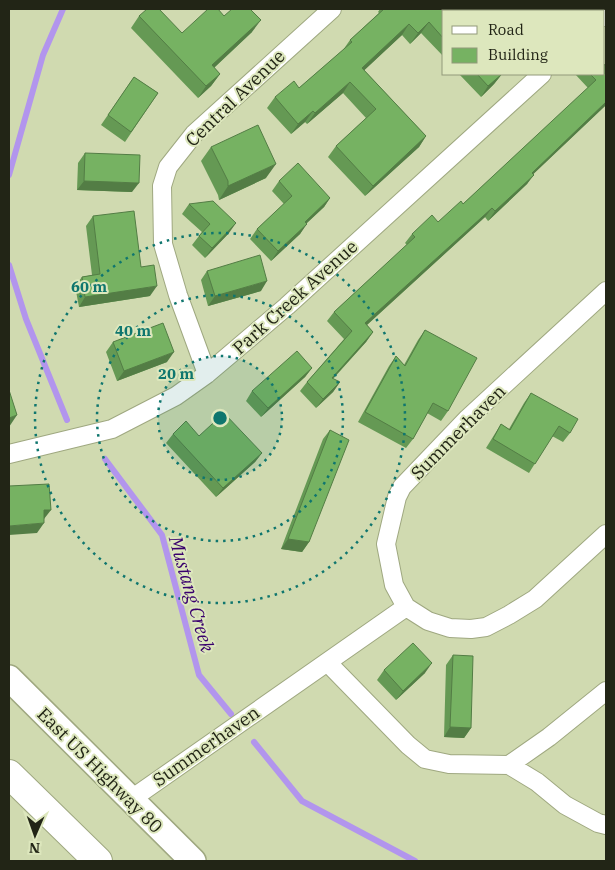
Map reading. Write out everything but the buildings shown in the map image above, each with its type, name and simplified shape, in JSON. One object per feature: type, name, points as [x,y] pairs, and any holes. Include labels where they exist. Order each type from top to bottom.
[{"type":"highway","points":[[9,774],[98,861]]},
{"type":"main road","name":"East US Highway 80","points":[[9,678],[193,861]]},
{"type":"street","name":"Central Avenue","points":[[208,374],[178,294],[164,244],[162,186],[168,167],[194,134],[332,9]]},
{"type":"street","name":"Park Creek Avenue","points":[[9,454],[112,429],[176,396],[208,374],[287,306],[541,75]]},
{"type":"street","name":"Summerhaven","points":[[606,291],[468,418],[402,487],[396,497],[386,544],[394,585],[406,606],[428,621],[450,628],[471,629],[486,627],[535,599],[606,534]]},
{"type":"street","name":"Summerhaven","points":[[130,800],[406,606]]},
{"type":"street","points":[[327,662],[408,745],[425,759],[449,764],[509,765],[538,782],[565,805],[598,822],[606,824]]},
{"type":"street","points":[[509,765],[549,737],[606,691]]},
{"type":"waterway","name":"Mustang Creek","points":[[9,175],[43,55],[63,9]]},
{"type":"waterway","name":"Mustang Creek","points":[[9,265],[26,319],[67,420]]},
{"type":"waterway","name":"Mustang Creek","points":[[105,459],[162,535],[199,675],[231,714]]},
{"type":"waterway","name":"Mustang Creek","points":[[254,742],[302,801],[415,861]]}]
